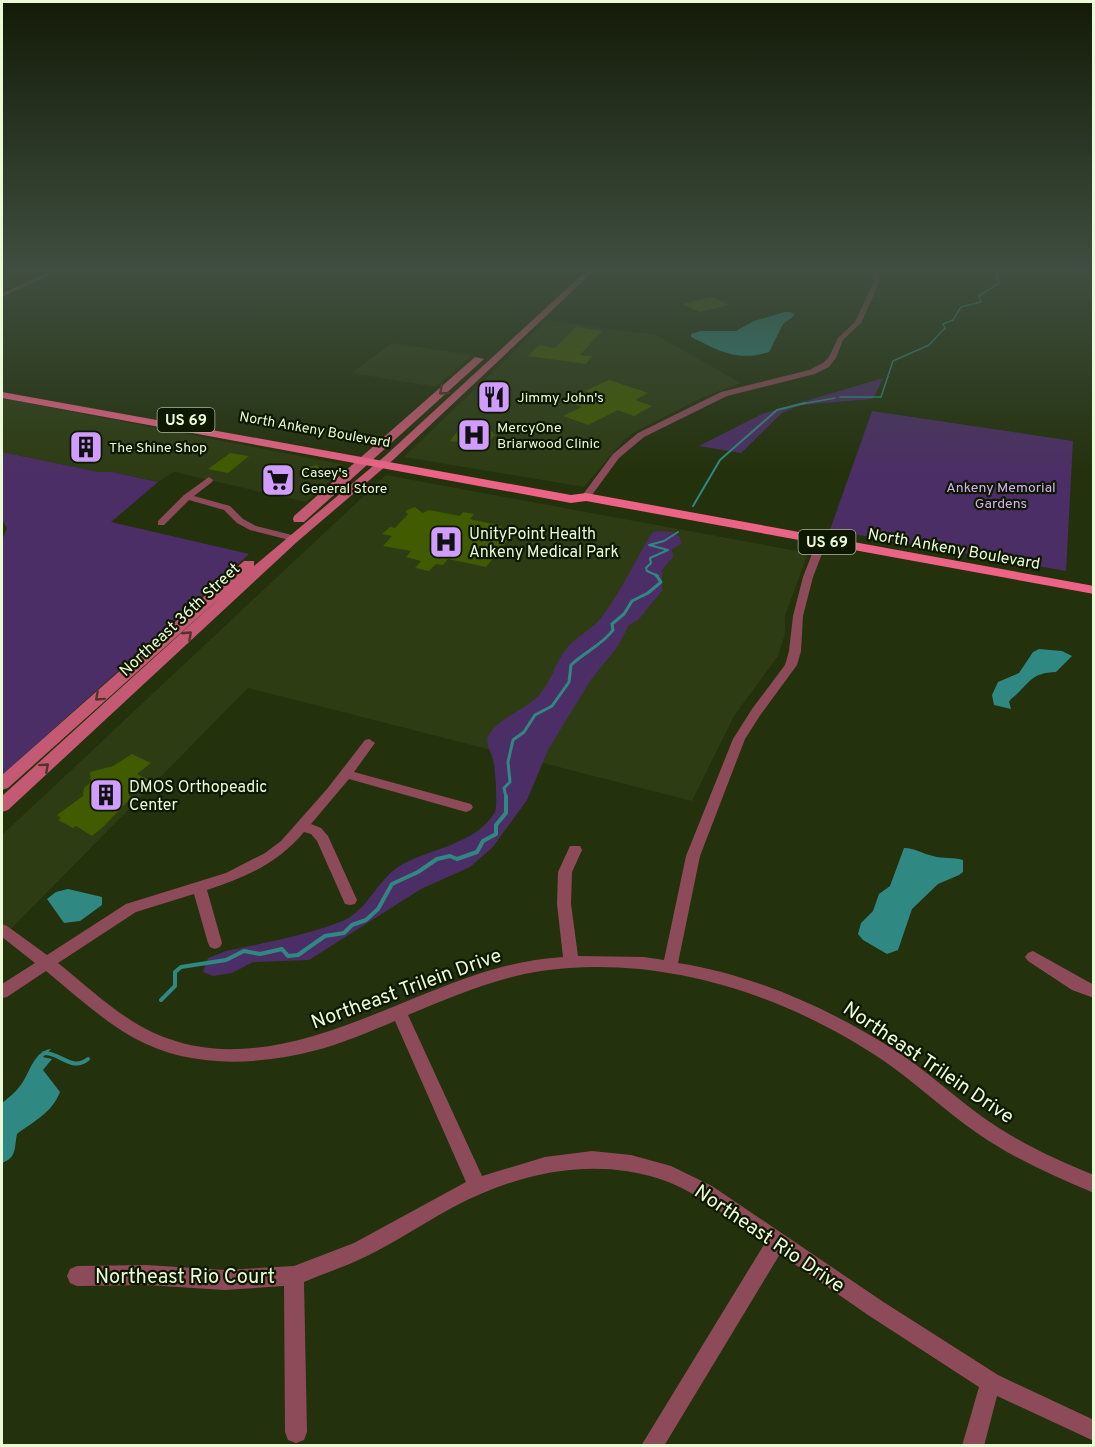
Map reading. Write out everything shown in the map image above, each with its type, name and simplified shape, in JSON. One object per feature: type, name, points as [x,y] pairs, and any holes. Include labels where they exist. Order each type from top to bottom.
[{"type":"main road","points":[[375,460],[506,339]]},
{"type":"main road","points":[[375,460],[513,339]]},
{"type":"main road","name":"North Ankeny Boulevard","points":[[2,387],[571,499],[586,497],[1094,590]]},
{"type":"main road","name":"North Ankeny Boulevard","points":[[2,395],[375,460]]},
{"type":"main road","name":"Northeast 36th Street","points":[[2,784],[375,460]]},
{"type":"main road","name":"Northeast 36th Street","points":[[2,806],[287,537]]},
{"type":"street","points":[[586,497],[616,456],[641,435],[724,394],[812,372],[832,358],[841,339]]},
{"type":"street","points":[[161,524],[187,497],[209,480]]},
{"type":"street","points":[[187,497],[220,505],[233,512],[245,525],[287,537]]},
{"type":"street","points":[[670,966],[693,856],[739,739],[791,665],[795,651],[798,616],[808,577],[822,541]]},
{"type":"street","points":[[2,992],[131,908],[199,888],[255,867],[286,844],[347,774],[369,743]]},
{"type":"street","points":[[347,774],[466,807]]},
{"type":"street","points":[[302,826],[316,831],[323,839],[350,900]]},
{"type":"street","points":[[571,962],[564,904],[565,872],[575,850]]},
{"type":"street","points":[[199,888],[215,943]]},
{"type":"street","name":"Northeast Trilein Drive","points":[[2,930],[125,1025],[164,1045],[209,1054],[242,1055],[315,1044],[490,976],[571,962],[615,961],[670,966],[720,977],[763,990],[828,1018],[890,1055],[985,1128],[1037,1159],[1094,1184]]},
{"type":"street","points":[[1033,957],[1077,986],[1094,992]]},
{"type":"street","points":[[399,1012],[477,1186]]},
{"type":"street","name":"Northeast Rio Drive","points":[[294,1276],[360,1250],[477,1186],[545,1165],[592,1159],[631,1163],[665,1172],[706,1192],[875,1308],[991,1382],[1094,1431]]},
{"type":"street","points":[[652,1446],[711,1344],[777,1241]]},
{"type":"street","name":"Northeast Rio Court","points":[[77,1276],[146,1275],[225,1280],[294,1276]]},
{"type":"street","points":[[294,1276],[296,1432]]},
{"type":"street","points":[[973,1446],[991,1382]]},
{"type":"shaded area","points":[[528,339],[662,339],[741,383],[701,398],[631,434],[584,487],[404,457]]},
{"type":"shaded area","points":[[392,343],[472,355],[436,387],[352,373]]},
{"type":"shaded area","points":[[2,398],[341,464],[344,469],[306,502],[174,472],[158,482],[2,452]]},
{"type":"shaded area","points":[[386,475],[808,553],[785,616],[785,634],[778,656],[734,716],[692,801],[248,688],[2,938],[2,835]]},
{"type":"green space","points":[[883,378],[873,399],[800,405],[782,413],[741,453],[699,446],[762,414]]},
{"type":"green space","name":"Ankeny Memorial Gardens","points":[[872,411],[1073,441],[1066,571],[830,530]]},
{"type":"green space","points":[[2,452],[158,482],[111,522],[249,554],[2,775],[2,540],[7,528],[2,520]]},
{"type":"green space","points":[[653,532],[673,532],[680,537],[681,544],[672,549],[673,557],[662,570],[662,591],[638,620],[629,625],[618,646],[590,681],[548,750],[527,800],[492,848],[470,867],[421,889],[309,960],[253,962],[232,973],[213,976],[203,972],[208,958],[226,951],[298,935],[340,922],[357,911],[398,867],[463,839],[486,823],[495,812],[496,803],[494,763],[487,740],[490,733],[500,723],[537,697],[550,679],[562,654],[601,618],[650,536]]},
{"type":"water","points":[[694,339],[776,339],[769,352],[757,355],[737,355],[720,351]]},
{"type":"water","points":[[1039,649],[1062,651],[1072,656],[1056,672],[1040,675],[1030,680],[1009,702],[1011,709],[994,705],[992,695],[998,682],[1019,673],[1033,652]]},
{"type":"water","points":[[904,848],[937,857],[963,860],[963,872],[938,884],[912,909],[898,950],[887,954],[863,940],[858,934],[861,923],[873,911],[879,894],[890,886]]},
{"type":"water","points":[[68,889],[102,897],[102,905],[80,921],[64,923],[47,899],[56,892]]},
{"type":"water","points":[[51,1049],[43,1057],[52,1059],[43,1070],[60,1092],[57,1099],[36,1121],[17,1134],[13,1155],[2,1163],[2,1103],[20,1086],[36,1058]]},
{"type":"building","points":[[564,339],[595,339],[580,355],[592,356],[586,364],[528,356],[539,345],[555,348]]},
{"type":"building","points":[[609,380],[648,393],[635,400],[652,406],[634,416],[618,410],[588,425],[563,416],[582,407],[574,404],[594,394],[585,391]]},
{"type":"building","name":"MercyOne Briarwood Clinic","points":[[467,425],[487,428],[485,430],[496,434],[487,443],[481,445],[450,441],[460,428]]},
{"type":"building","points":[[230,453],[249,456],[228,473],[208,469]]},
{"type":"building","points":[[317,465],[323,474],[304,478],[299,469]]},
{"type":"building","name":"Casey's General Store","points":[[282,472],[290,485],[274,488],[267,475]]},
{"type":"building","name":"UnityPoint Health Ankeny Medical Park","points":[[415,507],[423,513],[429,510],[460,516],[463,512],[474,514],[470,519],[502,528],[518,527],[486,567],[448,559],[443,565],[436,564],[429,571],[415,568],[421,561],[406,557],[411,551],[383,546],[392,536],[382,534],[390,527],[395,528],[408,514],[405,511]]},
{"type":"building","name":"DMOS Orthopeadic Center","points":[[132,754],[151,763],[137,774],[149,780],[128,795],[132,797],[104,826],[92,836],[76,826],[73,828],[58,820],[61,818],[57,815],[83,796],[84,788],[91,782],[90,772],[113,766]]},
{"type":"waterway","points":[[840,397],[881,397],[893,361],[929,345],[935,339]]},
{"type":"waterway","points":[[800,404],[835,398]]},
{"type":"waterway","points":[[800,404],[805,403]]},
{"type":"waterway","points":[[693,506],[720,460],[777,410],[800,404]]},
{"type":"waterway","points":[[656,575],[647,571],[646,568],[651,563],[650,558],[668,550],[649,545],[664,541],[678,532]]},
{"type":"waterway","points":[[506,797],[504,788],[510,782],[508,762],[513,740],[524,732],[535,715],[552,706],[569,682],[571,665],[609,635],[613,630],[612,624],[624,614],[632,601],[648,593],[661,582],[656,575]]},
{"type":"waterway","points":[[161,1000],[175,986],[175,972],[181,967],[226,960],[244,951],[260,954],[282,949],[288,956],[298,955],[325,936],[344,933],[352,925],[366,920],[378,909],[392,884],[418,872],[437,859],[450,856],[457,859],[477,852],[483,841],[496,834],[496,825],[506,813],[506,797]]},
{"type":"waterway","points":[[44,1053],[77,1064],[88,1059]]},
{"type":"place","name":"Jimmy John's","points":[[494,397]]},
{"type":"place","name":"MercyOne Briarwood Clinic","points":[[474,435]]},
{"type":"place","name":"The Shine Shop","points":[[86,447]]},
{"type":"place","name":"Casey's General Store","points":[[278,480]]},
{"type":"place","name":"UnityPoint Health Ankeny Medical Park","points":[[446,542]]},
{"type":"place","name":"DMOS Orthopeadic Center","points":[[106,795]]}]
